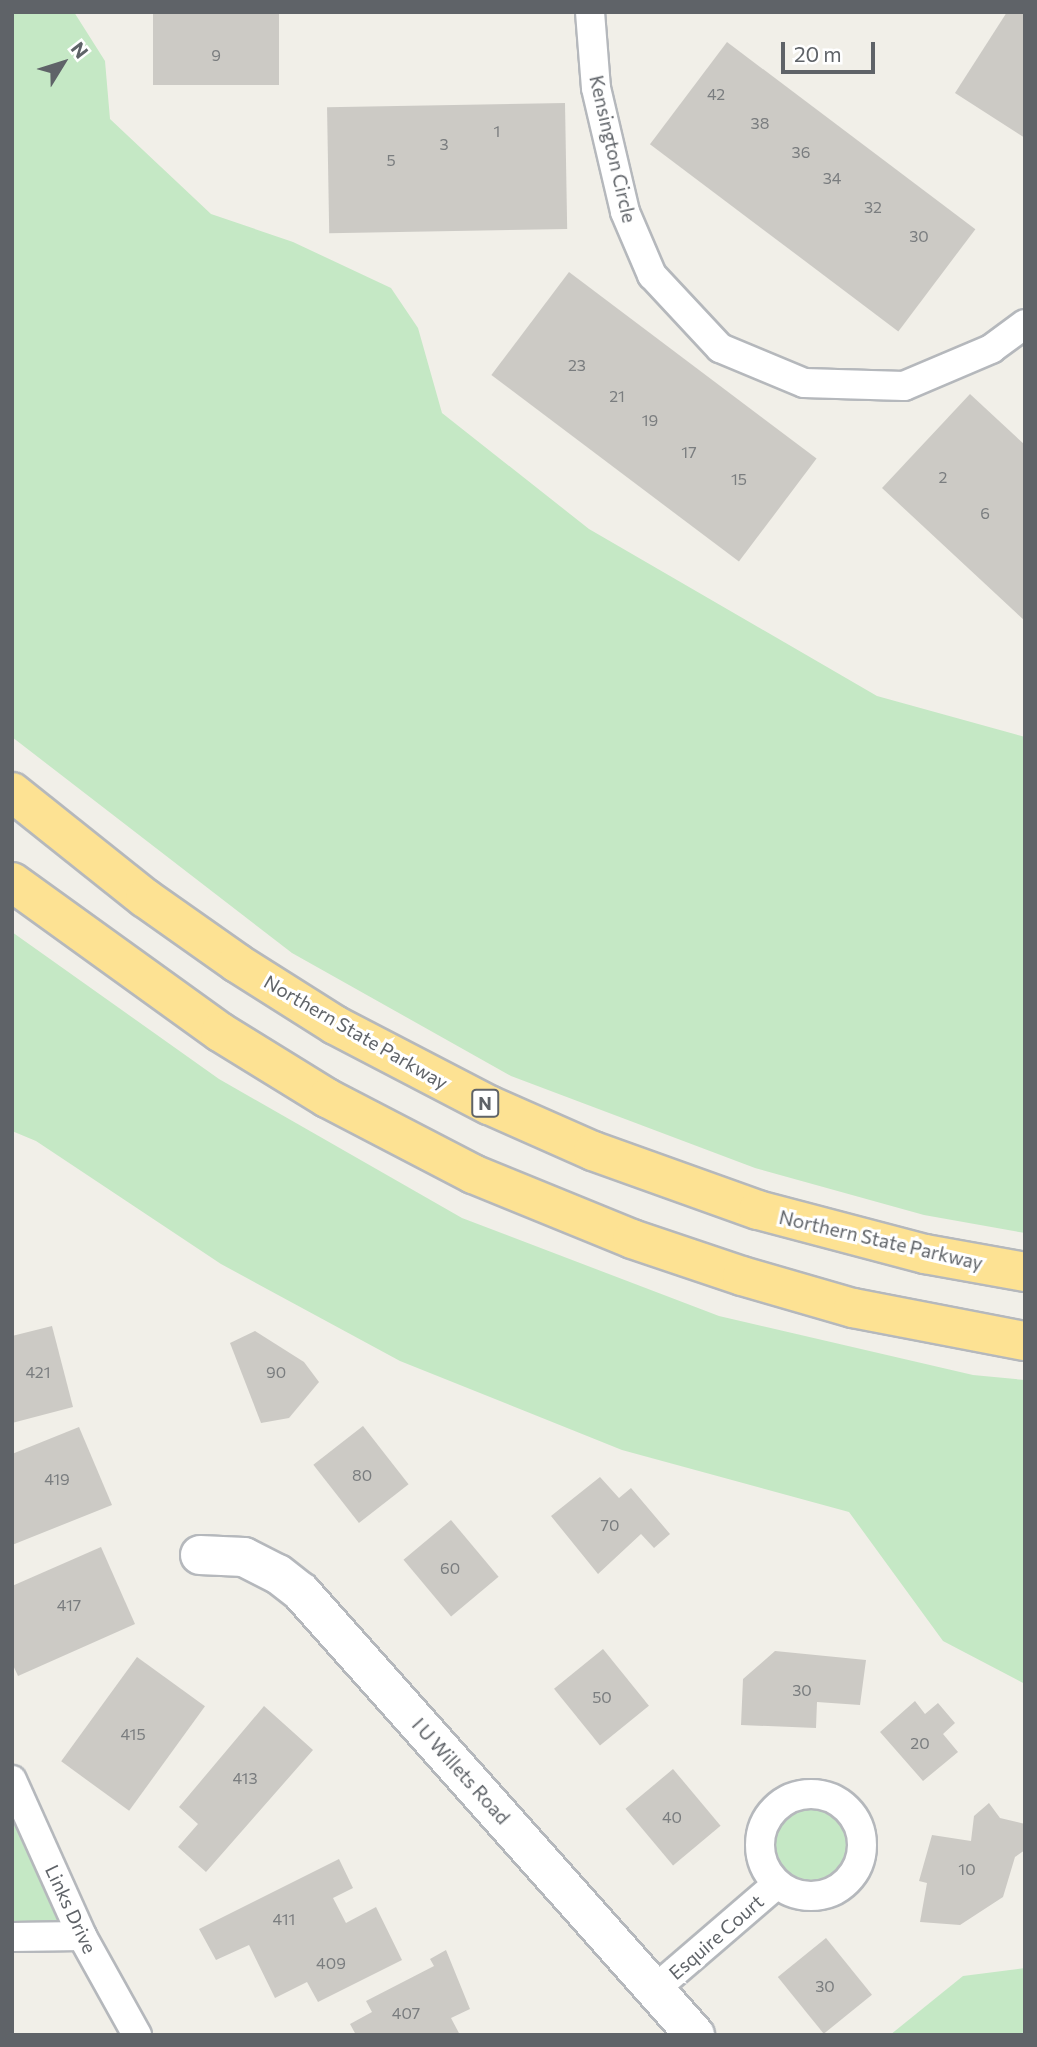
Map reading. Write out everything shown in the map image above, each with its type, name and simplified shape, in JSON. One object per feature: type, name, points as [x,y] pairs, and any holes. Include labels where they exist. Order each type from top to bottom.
[{"type":"highway","name":"Northern State Parkway","points":[[12,792],[145,898],[237,963],[335,1025],[489,1105],[604,1156],[758,1210],[925,1254],[1025,1272]]},
{"type":"highway","points":[[12,882],[128,970],[263,1060],[473,1174],[632,1239],[742,1276],[853,1308],[1025,1341]]},
{"type":"street","name":"Kensington Circle","points":[[590,12],[596,88],[625,212],[652,275],[720,348],[804,383],[904,386],[991,349],[1025,324]]},
{"type":"street","name":"I U Willets Road","points":[[200,1555],[244,1557],[278,1574],[301,1592],[695,2035]]},
{"type":"street","name":"Links Drive","points":[[12,1780],[82,1936],[137,2035]]},
{"type":"street","name":"Esquire Court","points":[[655,1989],[777,1884]]},
{"type":"street","points":[[12,1937],[82,1936]]},
{"type":"green space","points":[[12,12],[74,12],[105,61],[110,119],[211,214],[293,242],[391,288],[418,328],[442,413],[589,529],[877,696],[1025,737],[1025,1233],[924,1215],[755,1168],[511,1076],[292,953],[12,737]]},
{"type":"green space","points":[[12,932],[219,1079],[462,1218],[719,1316],[973,1375],[1025,1380],[1025,1684],[943,1641],[849,1512],[622,1450],[400,1361],[221,1264],[36,1141],[12,1131]]},
{"type":"green space","points":[[12,1780],[82,1936],[12,1937]]},
{"type":"green space","points":[[811,1794],[830,1798],[847,1809],[858,1826],[862,1845],[858,1864],[847,1881],[830,1892],[811,1896],[792,1892],[775,1881],[764,1864],[760,1845],[764,1826],[775,1809],[792,1798]]},
{"type":"green space","points":[[1025,1968],[1025,2035],[890,2035],[963,1976]]},
{"type":"building","points":[[153,12],[279,12],[279,85],[153,85]]},
{"type":"building","points":[[1007,12],[1025,12],[1025,138],[955,93]]},
{"type":"building","points":[[727,42],[975,229],[898,331],[650,144]]},
{"type":"building","points":[[565,103],[567,229],[329,233],[327,107]]},
{"type":"building","points":[[569,272],[817,459],[739,562],[491,375]]},
{"type":"building","points":[[970,394],[1025,445],[1025,621],[882,488]]},
{"type":"building","points":[[52,1326],[73,1407],[12,1423],[12,1336]]},
{"type":"building","points":[[255,1331],[304,1362],[319,1382],[289,1418],[261,1423],[230,1343]]},
{"type":"building","points":[[363,1426],[409,1484],[359,1523],[313,1465]]},
{"type":"building","points":[[79,1427],[112,1505],[12,1545],[12,1454]]},
{"type":"building","points":[[600,1477],[619,1498],[631,1488],[670,1534],[654,1548],[641,1534],[598,1574],[551,1516]]},
{"type":"building","points":[[451,1520],[499,1577],[451,1617],[404,1560]]},
{"type":"building","points":[[101,1547],[135,1624],[18,1676],[12,1663],[12,1586]]},
{"type":"building","points":[[603,1649],[649,1706],[600,1745],[554,1689]]},
{"type":"building","points":[[775,1651],[866,1660],[860,1705],[817,1702],[816,1728],[741,1725],[743,1679]]},
{"type":"building","points":[[137,1657],[205,1706],[129,1811],[61,1761]]},
{"type":"building","points":[[915,1701],[925,1714],[938,1703],[955,1723],[943,1734],[958,1752],[923,1781],[880,1732]]},
{"type":"building","points":[[264,1706],[313,1750],[206,1872],[178,1847],[198,1824],[179,1807]]},
{"type":"building","points":[[673,1769],[721,1826],[673,1866],[626,1809]]},
{"type":"building","points":[[989,1803],[1000,1818],[1025,1824],[1025,1850],[1015,1857],[1003,1897],[960,1925],[920,1922],[927,1883],[919,1881],[932,1835],[971,1841],[974,1816]]},
{"type":"building","points":[[339,1859],[353,1888],[333,1898],[346,1923],[376,1907],[402,1960],[318,2002],[307,1982],[275,1998],[249,1945],[216,1960],[199,1929]]},
{"type":"building","points":[[826,1938],[872,1995],[824,2034],[778,1977]]},
{"type":"building","points":[[446,1950],[470,2009],[451,2018],[460,2035],[356,2035],[350,2024],[372,2012],[366,2001],[434,1966],[430,1959]]}]
